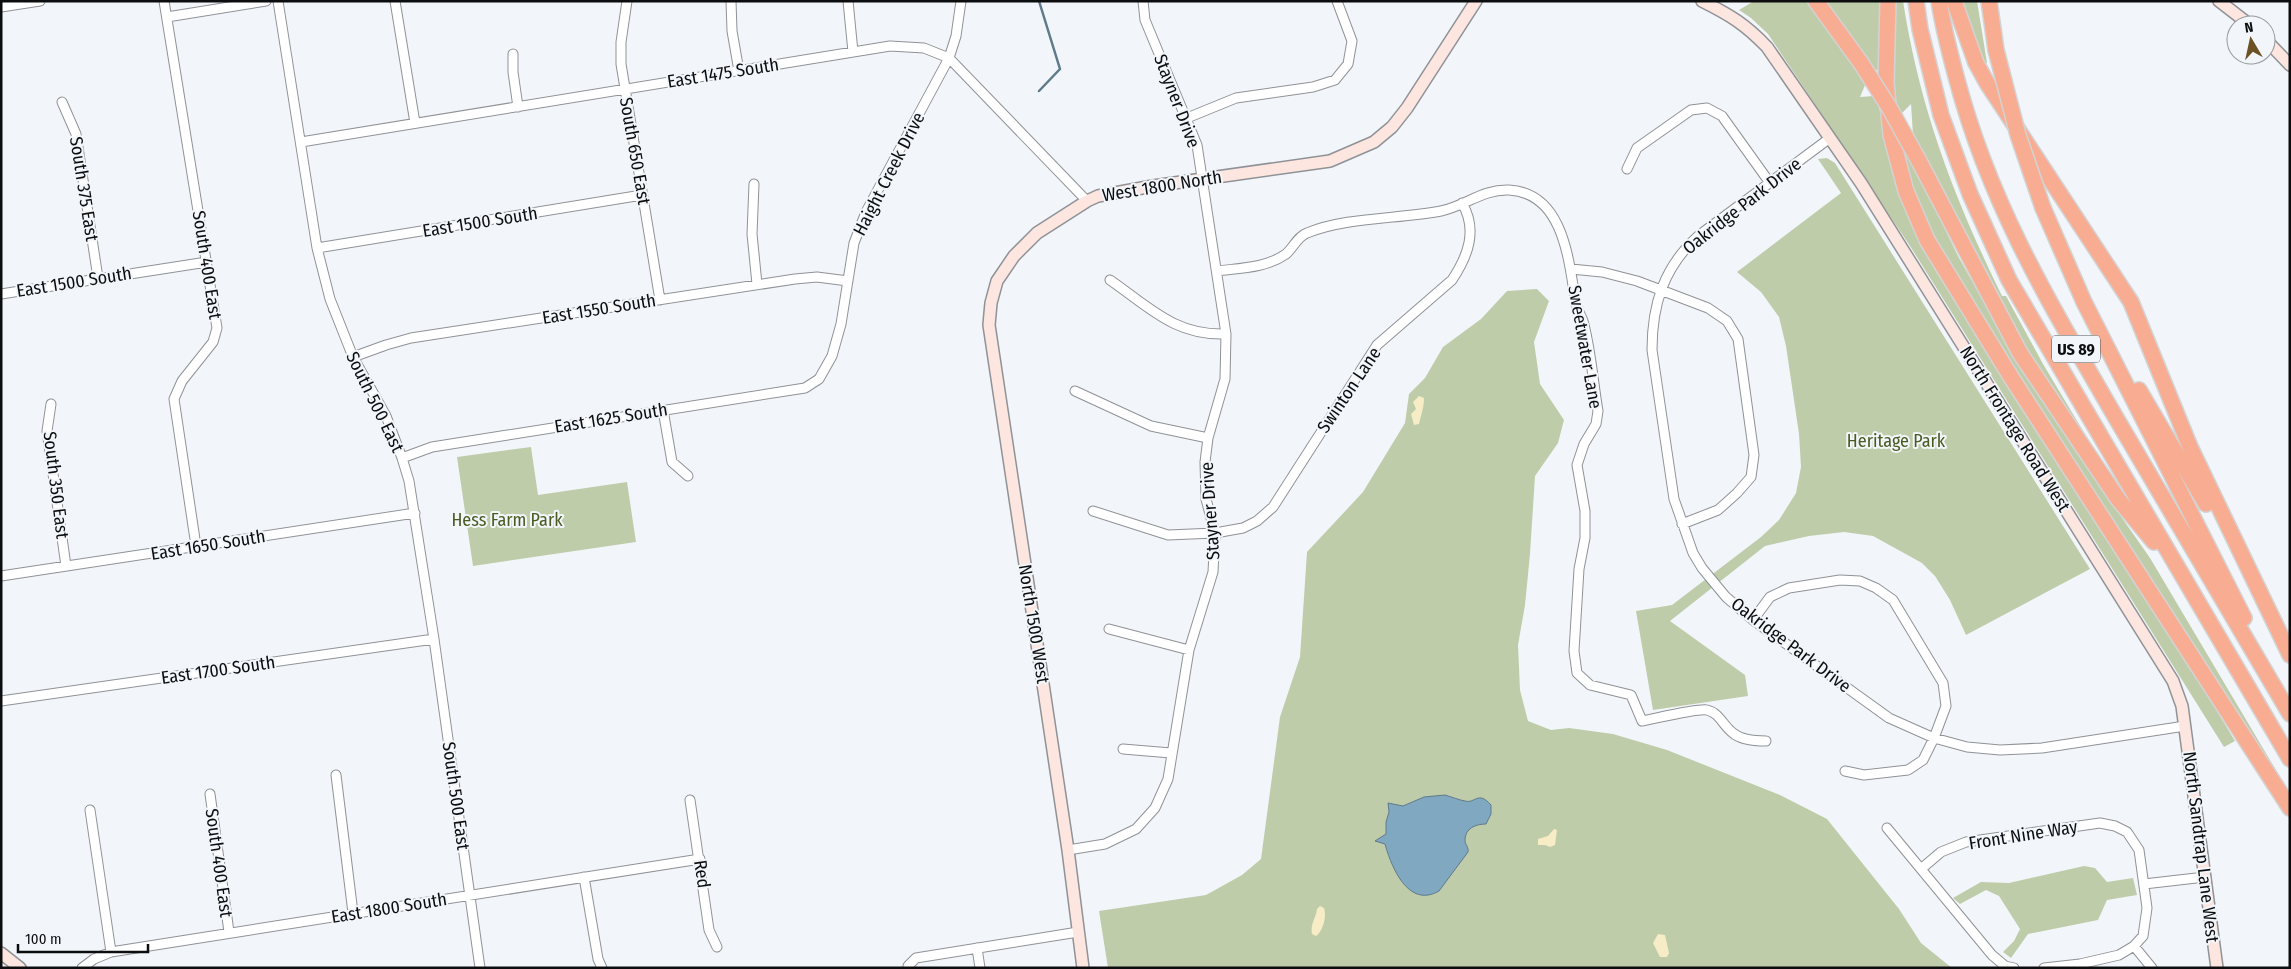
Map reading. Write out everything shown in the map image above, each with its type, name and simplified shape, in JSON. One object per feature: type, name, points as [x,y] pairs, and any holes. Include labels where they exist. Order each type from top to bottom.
[{"type":"highway","points":[[1816,1],[1890,107],[2020,353],[2118,499],[2181,574]]},
{"type":"highway","points":[[1888,1],[1886,83],[1891,135],[1906,191],[1927,240],[2010,377],[2290,808]]},
{"type":"highway","name":"US 89","points":[[1916,1],[1941,115],[1970,194],[1989,238],[2031,320],[2290,759]]},
{"type":"highway","name":"US 89","points":[[1939,1],[1966,115],[1991,184],[2011,230],[2052,308],[2290,714]]},
{"type":"highway","points":[[1954,1],[1976,63],[1987,83],[2131,302],[2190,447],[2290,655]]},
{"type":"highway","points":[[1989,1],[1996,50],[2018,136],[2043,208],[2088,311],[2243,615],[2266,673]]},
{"type":"highway","points":[[2078,287],[2220,528],[2242,557]]},
{"type":"street","points":[[1,7],[40,1]]},
{"type":"street","name":"South 400 East","points":[[164,1],[217,328],[213,342],[182,382],[174,399],[196,546]]},
{"type":"street","points":[[167,18],[266,1]]},
{"type":"street","name":"South 500 East","points":[[278,1],[318,248],[330,299],[353,358],[386,416],[402,458],[415,513],[480,968]]},
{"type":"street","points":[[395,1],[414,123]]},
{"type":"street","name":"South 650 East","points":[[627,1],[621,42],[624,89],[660,300]]},
{"type":"street","points":[[731,1],[732,31],[739,71]]},
{"type":"street","points":[[848,1],[853,52]]},
{"type":"street","name":"Haight Creek Drive","points":[[819,379],[832,356],[841,324],[854,243],[866,212],[949,58],[956,36],[961,1]]},
{"type":"street","name":"Stayner Drive","points":[[1068,850],[1105,844],[1136,829],[1156,808],[1168,779],[1188,650],[1214,572],[1215,533],[1209,515],[1205,483],[1208,438],[1225,379],[1226,334],[1197,145],[1145,20],[1143,1]]},
{"type":"street","points":[[1187,118],[1236,98],[1314,87],[1335,80],[1348,64],[1352,41],[1337,1]]},
{"type":"street","name":"North Frontage Road West","points":[[1702,1],[1734,17],[1767,47],[1861,183],[2173,681],[2182,706],[2185,726]]},
{"type":"street","points":[[2219,1],[2237,15]]},
{"type":"street","name":"West 1800 North","points":[[997,281],[1014,256],[1037,233],[1098,196],[1330,161],[1374,142],[1392,127],[1474,2]]},
{"type":"street","name":"East 1475 South","points":[[301,142],[890,46],[924,48],[949,58],[1087,201]]},
{"type":"street","points":[[2276,50],[2290,65]]},
{"type":"street","points":[[513,54],[513,72],[518,106]]},
{"type":"street","name":"South 375 East","points":[[62,102],[76,134],[98,278]]},
{"type":"street","points":[[1627,169],[1637,148],[1691,110],[1706,108],[1722,116],[1770,183]]},
{"type":"street","name":"Oakridge Park Drive","points":[[1830,138],[1682,251],[1660,291],[1652,328],[1652,350],[1674,499],[1692,553],[1726,597],[1753,620],[1889,718],[1934,738],[1967,747],[2000,750],[2042,748],[2185,726]]},
{"type":"street","points":[[754,184],[752,234],[757,284]]},
{"type":"street","name":"Sweetwater Lane","points":[[1217,271],[1271,263],[1289,252],[1304,233],[1325,227],[1442,211],[1481,194],[1511,190],[1538,202],[1547,209],[1557,224],[1567,247],[1576,307],[1583,321],[1598,411],[1596,424],[1584,444],[1577,465],[1585,511],[1585,538],[1579,569],[1574,651],[1577,672],[1590,685],[1631,695],[1642,721],[1698,710],[1708,710],[1718,716],[1735,735],[1743,739],[1766,741]]},
{"type":"street","name":"East 1500 South","points":[[318,248],[642,195]]},
{"type":"street","name":"Swinton Lane","points":[[1093,511],[1168,535],[1215,533],[1243,528],[1257,521],[1273,507],[1378,345],[1452,280],[1464,260],[1471,237],[1470,222],[1462,203]]},
{"type":"street","name":"East 1500 South","points":[[1,294],[206,262]]},
{"type":"street","points":[[1571,269],[1615,275],[1646,284],[1708,308],[1727,321],[1738,339],[1754,455],[1751,477],[1718,510],[1682,524]]},
{"type":"street","name":"East 1550 South","points":[[353,358],[386,345],[411,338],[757,284],[817,277],[848,281]]},
{"type":"street","points":[[1110,280],[1179,328],[1196,333],[1226,334]]},
{"type":"street","name":"North 1500 West","points":[[997,281],[991,303],[989,325],[1068,850],[1083,968]]},
{"type":"street","name":"East 1625 South","points":[[402,458],[432,447],[805,388],[819,379]]},
{"type":"street","points":[[1076,391],[1151,426],[1208,438]]},
{"type":"street","name":"South 350 East","points":[[51,404],[47,431],[66,566]]},
{"type":"street","points":[[663,410],[672,462],[688,476]]},
{"type":"street","name":"East 1650 South","points":[[1,576],[415,513]]},
{"type":"street","points":[[1753,620],[1770,597],[1789,588],[1840,580],[1860,581],[1876,588],[1893,600],[1943,683],[1946,706],[1923,760],[1908,770],[1864,775],[1845,771]]},
{"type":"street","points":[[1109,629],[1188,650]]},
{"type":"street","name":"East 1700 South","points":[[1,700],[434,639]]},
{"type":"street","name":"North Sandtrap Lane West","points":[[2185,726],[2217,968]]},
{"type":"street","points":[[1123,749],[1171,753]]},
{"type":"street","points":[[336,775],[353,913]]},
{"type":"street","name":"South 400 East","points":[[210,794],[229,932]]},
{"type":"street","name":"Red","points":[[690,800],[710,930],[717,947]]},
{"type":"street","points":[[90,810],[111,952]]},
{"type":"street","name":"Front Nine Way","points":[[1921,869],[1941,852],[1966,842],[2100,823],[2115,826],[2127,832],[2139,850],[2147,908],[2143,936],[2134,946]]},
{"type":"street","points":[[1887,828],[1992,955],[2007,967]]},
{"type":"street","name":"East 1800 South","points":[[82,968],[94,959],[111,952],[700,859]]},
{"type":"street","points":[[584,877],[598,960],[602,968]]},
{"type":"street","points":[[2144,884],[2205,877]]},
{"type":"street","points":[[908,966],[916,958],[1078,932]]},
{"type":"street","points":[[2044,968],[2080,964],[2120,956],[2134,946],[2152,968]]},
{"type":"street","points":[[977,948],[980,968]]},
{"type":"street","points":[[1,953],[20,968]]},
{"type":"green space","points":[[1754,1],[1806,1],[1866,83],[1860,97],[1874,96],[1878,105],[1901,197],[1935,270],[2106,539],[2182,653],[2235,741],[2224,747],[1910,246],[1768,34],[1739,10]]},
{"type":"green space","points":[[1822,1],[1882,1],[1879,69],[1874,71]]},
{"type":"green space","points":[[1896,1],[1903,1],[1910,41],[1929,116],[1941,153],[1969,224],[2002,296],[2006,296],[2043,364],[2098,456],[2059,407],[1962,235],[1913,135],[1911,104],[1901,114],[1894,103]]},
{"type":"green space","points":[[1962,1],[1977,1],[1987,63],[1985,63]]},
{"type":"green space","points":[[1904,145],[1958,256],[2021,368],[2076,452],[2150,558],[2286,787],[2054,434],[1945,261],[1922,212],[1909,177],[1902,146]]},
{"type":"green space","name":"Heritage Park","points":[[1827,158],[1835,163],[2090,569],[1966,635],[1950,600],[1935,576],[1922,563],[1873,536],[1844,532],[1809,536],[1765,546],[1670,621],[1745,675],[1748,696],[1653,710],[1636,611],[1672,605],[1761,537],[1779,520],[1796,493],[1801,467],[1799,434],[1786,346],[1779,317],[1761,292],[1737,272],[1841,193],[1818,159]]},
{"type":"green space","points":[[1537,289],[1549,301],[1534,342],[1540,384],[1564,420],[1558,443],[1535,476],[1525,605],[1518,645],[1520,690],[1528,721],[1551,730],[1569,728],[1613,734],[1667,750],[1780,795],[1827,819],[1899,909],[1921,943],[1952,968],[1108,968],[1099,911],[1206,895],[1242,875],[1261,859],[1280,717],[1300,657],[1307,552],[1363,492],[1405,423],[1409,394],[1425,378],[1443,347],[1481,319],[1507,291]]},
{"type":"green space","name":"Hess Farm Park","points":[[531,447],[538,495],[627,482],[636,542],[473,566],[457,457]]},
{"type":"green space","points":[[2084,866],[2095,868],[2107,882],[2133,878],[2137,895],[2107,900],[2098,920],[2028,934],[2011,958],[2003,952],[2014,941],[2020,929],[1999,896],[1986,890],[1960,904],[1953,898],[1981,882],[2009,883]]},
{"type":"sand","points":[[1419,396],[1424,398],[1423,408],[1419,424],[1414,425],[1411,414],[1416,409],[1413,402]]},
{"type":"sand","points":[[1554,829],[1557,830],[1555,845],[1550,847],[1538,845],[1538,839],[1548,836]]},
{"type":"sand","points":[[1320,906],[1324,908],[1325,919],[1321,931],[1316,936],[1312,934],[1312,927],[1317,909]]},
{"type":"sand","points":[[1658,934],[1665,935],[1669,953],[1667,957],[1660,957],[1653,943]]},
{"type":"water","points":[[1445,795],[1468,801],[1483,798],[1491,805],[1491,814],[1486,824],[1475,826],[1467,832],[1465,840],[1468,852],[1439,891],[1428,895],[1418,894],[1410,890],[1397,873],[1385,844],[1375,841],[1386,834],[1386,822],[1389,812],[1388,803],[1403,806],[1424,797]]},
{"type":"waterway","points":[[1039,1],[1060,69],[1039,91]]}]
